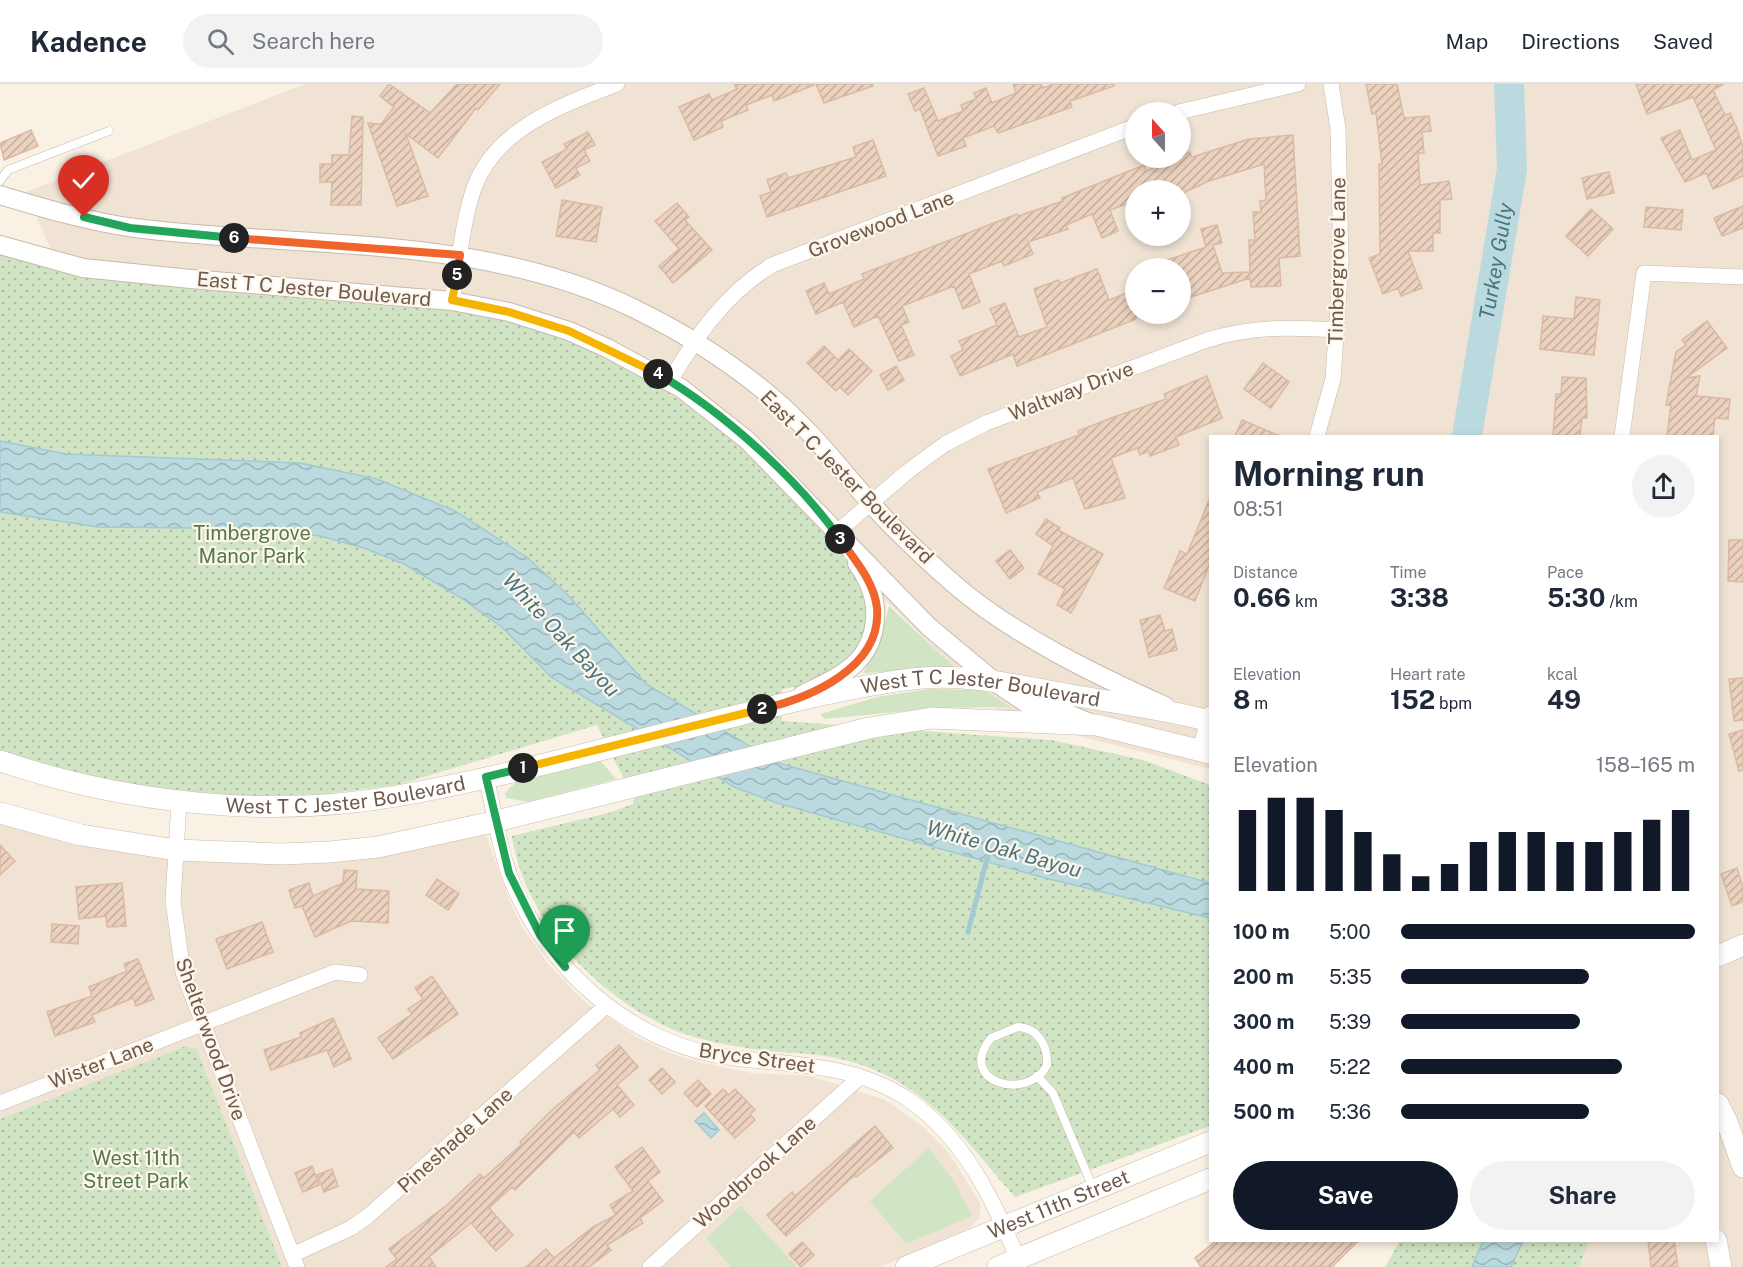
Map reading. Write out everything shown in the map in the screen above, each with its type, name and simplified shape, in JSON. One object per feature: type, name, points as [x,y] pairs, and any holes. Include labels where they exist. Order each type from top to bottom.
[{"type":"main road","name":"West T C Jester Boulevard","points":[[0,761],[86,786],[179,802],[273,804],[340,802],[395,796],[486,777],[786,704],[912,679],[956,678],[995,682],[1209,719]]},
{"type":"main road","name":"West T C Jester Boulevard","points":[[0,813],[81,835],[176,850],[282,854],[330,852],[378,847],[497,821],[869,728],[932,718],[1098,725],[1205,751]]},
{"type":"main road","points":[[1719,956],[1743,945]]},
{"type":"main road","points":[[1719,1106],[1743,1167]]},
{"type":"main road","name":"West 11th Street","points":[[906,1267],[1093,1188],[1209,1142]]},
{"type":"main road","name":"West 11th Street","points":[[1008,1263],[1209,1179]]},
{"type":"main road","points":[[1716,1242],[1721,1267]]},
{"type":"street","points":[[452,300],[475,188],[485,166],[501,146],[529,123],[566,104],[617,84]]},
{"type":"street","points":[[1191,109],[1298,84]]},
{"type":"street","name":"Timbergrove Lane","points":[[1317,435],[1332,379],[1341,261],[1338,129],[1331,84]]},
{"type":"street","name":"Grovewood Lane","points":[[670,381],[693,341],[716,310],[747,280],[772,265],[1125,130]]},
{"type":"street","name":"East T C Jester Boulevard","points":[[0,195],[38,207],[130,228],[460,255],[522,268],[583,286],[635,309],[693,341],[775,399],[831,455],[890,524],[956,585],[1002,620],[1119,686],[1186,715]]},
{"type":"street","name":"East T C Jester Boulevard","points":[[0,245],[83,268],[452,300],[509,312],[569,331],[670,381],[747,440],[790,481],[836,532],[929,627],[995,682],[1026,703],[1049,706],[1098,725]]},
{"type":"street","points":[[1622,435],[1644,273],[1743,277]]},
{"type":"street","name":"Waltway Drive","points":[[836,532],[945,444],[986,423],[1196,344],[1241,330],[1294,327],[1337,330]]},
{"type":"street","points":[[786,704],[841,675],[859,661],[873,639],[877,608],[867,578],[836,532]]},
{"type":"street","points":[[1205,751],[1209,725]]},
{"type":"street","name":"Bryce Street","points":[[486,777],[509,873],[540,935],[565,967],[606,1006],[647,1029],[693,1050],[731,1058],[815,1065],[860,1077],[909,1101],[938,1126],[975,1170],[1004,1226],[1008,1263]]},
{"type":"street","name":"Shelterwood Drive","points":[[179,802],[173,901],[183,972],[295,1261]]},
{"type":"street","name":"Wister Lane","points":[[0,1103],[335,972],[360,975]]},
{"type":"street","name":"Pineshade Lane","points":[[295,1261],[351,1228],[375,1210],[606,1006]]},
{"type":"street","name":"Woodbrook Lane","points":[[650,1267],[860,1077]]},
{"type":"lane","points":[[0,181],[8,170],[110,130]]},
{"type":"lane","points":[[1025,1027],[1033,1031],[1040,1038],[1048,1056],[1045,1070],[1037,1076],[1010,1086],[989,1079],[982,1062],[986,1044],[991,1038],[1011,1028],[1025,1027]]},
{"type":"lane","points":[[1037,1076],[1053,1093],[1093,1188]]},
{"type":"shaded area","points":[[305,84],[1743,84],[1743,1267],[1579,1267],[1589,1242],[1719,1242],[1719,435],[1209,435],[1209,769],[1071,734],[1016,728],[860,575],[794,498],[263,294],[123,281],[60,271],[26,192]]},
{"type":"shaded area","points":[[0,820],[53,837],[413,849],[486,835],[509,900],[521,925],[549,965],[583,1000],[635,1036],[670,1053],[702,1063],[751,1073],[811,1076],[885,1100],[921,1125],[949,1153],[980,1203],[980,1217],[970,1228],[881,1267],[0,1267]]},
{"type":"green space","name":"Timbergrove Manor Park","points":[[0,255],[60,271],[123,281],[444,309],[503,319],[592,350],[650,379],[732,437],[794,498],[860,575],[870,620],[853,658],[808,685],[782,689],[782,721],[1051,740],[1143,760],[1209,785],[1209,1126],[1015,1197],[948,1120],[909,1089],[887,1076],[847,1060],[756,1049],[694,1037],[650,1018],[621,1000],[595,979],[550,927],[532,898],[520,868],[512,836],[612,812],[633,804],[634,799],[597,725],[397,785],[324,794],[250,796],[175,791],[99,779],[0,752]]},
{"type":"green space","points":[[889,606],[955,668],[863,673],[880,642]]},
{"type":"green space","points":[[929,689],[984,690],[1010,707],[936,708],[825,719],[820,714],[877,697]]},
{"type":"green space","points":[[599,759],[616,779],[528,802],[506,798],[505,793],[518,780]]},
{"type":"green space","name":"West 11th Street Park","points":[[186,1046],[197,1050],[282,1267],[0,1267],[0,1119]]},
{"type":"green space","points":[[929,1148],[953,1180],[972,1216],[906,1244],[870,1201]]},
{"type":"green space","points":[[741,1206],[797,1267],[731,1267],[706,1238]]},
{"type":"green space","points":[[1399,1242],[1589,1242],[1579,1267],[1385,1267]]},
{"type":"water","name":"White Oak Bayou","points":[[0,441],[66,454],[300,463],[377,479],[455,511],[528,558],[569,596],[646,684],[778,763],[1209,883],[1209,918],[1041,877],[777,803],[736,788],[551,677],[503,628],[461,598],[404,564],[364,548],[320,536],[268,529],[98,527],[0,512]]},
{"type":"water","points":[[704,1113],[719,1130],[711,1138],[695,1121]]},
{"type":"water","points":[[1482,1242],[1523,1242],[1511,1267],[1472,1267]]},
{"type":"building","points":[[389,84],[430,113],[457,84],[500,84],[478,110],[476,108],[438,158],[406,134],[428,196],[397,206],[368,123],[381,124],[394,107],[380,96]]},
{"type":"building","points":[[734,84],[814,85],[774,101],[772,95],[746,105],[748,110],[721,121],[723,127],[694,140],[679,107],[709,94],[712,100],[737,89]]},
{"type":"building","points":[[816,84],[873,84],[873,86],[824,103]]},
{"type":"building","points":[[1013,84],[1041,84],[1043,88],[1054,84],[1114,84],[1114,86],[1070,101],[1072,107],[998,133],[994,126],[963,138],[966,146],[938,156],[920,109],[915,111],[908,94],[924,88],[938,121],[963,111],[961,105],[976,99],[974,93],[986,88],[992,103],[1016,93]]},
{"type":"building","points":[[1366,84],[1397,84],[1404,118],[1429,116],[1431,131],[1422,132],[1424,153],[1418,153],[1420,185],[1449,181],[1452,199],[1440,200],[1440,233],[1433,233],[1433,251],[1408,251],[1422,288],[1401,296],[1398,288],[1383,294],[1369,258],[1380,254],[1379,164],[1382,164],[1376,113],[1372,114]]},
{"type":"building","points":[[1636,84],[1724,84],[1713,90],[1725,115],[1730,113],[1736,126],[1743,147],[1743,176],[1713,189],[1706,173],[1685,182],[1661,138],[1680,130],[1692,160],[1716,150],[1693,97],[1647,114]]},
{"type":"building","points":[[352,116],[363,117],[361,205],[331,205],[332,182],[320,182],[320,164],[332,164],[332,155],[349,155]]},
{"type":"building","points":[[31,130],[38,146],[4,160],[0,143]]},
{"type":"building","points":[[588,132],[595,145],[584,150],[590,161],[576,168],[580,175],[556,188],[542,162],[567,149],[564,144]]},
{"type":"building","points":[[1293,135],[1300,256],[1279,258],[1281,286],[1251,287],[1250,278],[1191,297],[1191,258],[1173,258],[1206,247],[1201,229],[1217,225],[1222,243],[1213,245],[1222,273],[1250,272],[1249,240],[1255,240],[1253,212],[1261,212],[1260,201],[1266,200],[1264,164],[1209,181],[1191,189],[1191,180],[1125,180],[1125,205],[1110,210],[1118,231],[1102,238],[1092,214],[1066,225],[1068,229],[1028,242],[1033,254],[1004,266],[1002,261],[969,274],[980,302],[963,309],[954,286],[902,306],[909,322],[901,325],[914,355],[899,361],[878,316],[854,327],[843,302],[816,314],[806,291],[824,283],[829,294],[864,279],[862,274],[1017,214],[1018,216],[1063,201],[1062,198],[1137,168],[1145,168],[1146,171],[1153,168],[1191,168],[1191,154],[1192,157],[1249,139]]},
{"type":"building","points":[[873,140],[886,176],[767,217],[760,196],[771,192],[767,180],[786,173],[788,178],[856,157],[853,147]]},
{"type":"building","points":[[1609,172],[1614,193],[1587,199],[1582,178]]},
{"type":"building","points":[[562,200],[602,207],[596,242],[556,236]]},
{"type":"building","points":[[677,203],[689,217],[685,220],[712,250],[673,283],[659,266],[679,249],[655,221]]},
{"type":"building","points":[[1743,206],[1743,228],[1722,236],[1714,218]]},
{"type":"building","points":[[1646,207],[1683,210],[1681,230],[1644,227]]},
{"type":"building","points":[[1591,209],[1613,229],[1588,256],[1566,236]]},
{"type":"building","points":[[1097,269],[1109,300],[1125,293],[1125,323],[1017,366],[1013,354],[960,376],[951,356],[963,350],[959,341],[997,325],[990,309],[1005,303],[1019,337],[1047,327],[1034,289],[1059,280],[1060,283]]},
{"type":"building","points":[[1576,297],[1600,300],[1594,355],[1540,349],[1543,316],[1574,319]]},
{"type":"building","points":[[1707,321],[1727,348],[1686,378],[1700,376],[1696,396],[1730,399],[1728,419],[1715,418],[1713,435],[1667,435],[1671,405],[1666,405],[1676,352],[1686,345],[1682,340]]},
{"type":"building","points":[[824,346],[838,360],[849,349],[872,371],[848,395],[840,387],[836,391],[807,363]]},
{"type":"building","points":[[1263,363],[1289,382],[1271,408],[1244,389]]},
{"type":"building","points":[[896,366],[904,380],[888,390],[880,375]]},
{"type":"building","points":[[1207,376],[1222,418],[1176,437],[1179,445],[1150,456],[1149,451],[1140,455],[1137,448],[1111,458],[1125,498],[1085,509],[1073,478],[1037,492],[1040,498],[1006,513],[988,469],[1079,435],[1078,431],[1166,399],[1164,394]]},
{"type":"building","points":[[1562,377],[1586,378],[1587,418],[1582,418],[1580,435],[1553,435],[1556,394],[1561,394]]},
{"type":"building","points":[[1242,420],[1278,435],[1235,435]]},
{"type":"building","points":[[1209,500],[1209,566],[1195,601],[1164,588],[1180,551],[1187,554]]},
{"type":"building","points":[[1046,519],[1060,528],[1058,530],[1103,554],[1071,613],[1057,605],[1065,589],[1038,574],[1053,546],[1036,534]]},
{"type":"building","points":[[1729,540],[1743,540],[1743,582],[1728,581]]},
{"type":"building","points":[[1010,550],[1024,568],[1010,579],[996,561]]},
{"type":"building","points":[[1160,615],[1165,631],[1172,629],[1177,650],[1149,657],[1140,620]]},
{"type":"building","points":[[1743,678],[1743,720],[1734,721],[1729,679]]},
{"type":"building","points":[[1743,730],[1743,770],[1739,771],[1729,734]]},
{"type":"building","points":[[0,845],[15,861],[0,875]]},
{"type":"building","points":[[1737,868],[1743,887],[1743,902],[1732,906],[1721,874]]},
{"type":"building","points":[[344,870],[357,871],[356,889],[389,891],[388,923],[351,921],[315,937],[302,906],[295,908],[289,890],[309,883],[313,896],[343,883]]},
{"type":"building","points":[[437,879],[459,894],[448,910],[426,895]]},
{"type":"building","points":[[122,883],[126,926],[107,927],[106,916],[79,919],[76,887]]},
{"type":"building","points":[[262,922],[273,952],[227,969],[216,939]]},
{"type":"building","points":[[52,924],[79,926],[78,944],[51,942]]},
{"type":"building","points":[[138,959],[154,999],[136,1006],[133,998],[92,1015],[95,1022],[55,1036],[47,1012],[92,996],[89,987],[127,971],[124,964]]},
{"type":"building","points":[[432,976],[458,1014],[393,1059],[378,1038],[412,1014],[408,1009],[423,999],[415,988]]},
{"type":"building","points":[[333,1018],[351,1059],[334,1067],[327,1050],[271,1070],[264,1050],[301,1037],[300,1033]]},
{"type":"building","points":[[619,1045],[638,1067],[617,1085],[634,1105],[620,1117],[613,1109],[579,1138],[574,1132],[515,1190],[512,1187],[489,1208],[513,1235],[496,1251],[471,1223],[429,1257],[436,1267],[386,1267],[397,1259],[389,1249],[447,1205],[480,1174],[484,1178],[522,1144],[520,1142],[554,1108],[600,1070],[596,1065]]},
{"type":"building","points":[[662,1068],[675,1082],[662,1094],[649,1080]]},
{"type":"building","points":[[698,1080],[711,1094],[697,1107],[684,1093]]},
{"type":"building","points":[[723,1089],[729,1095],[735,1089],[755,1110],[750,1114],[755,1120],[735,1138],[705,1106]]},
{"type":"building","points":[[875,1126],[893,1148],[856,1177],[855,1175],[786,1236],[767,1215],[792,1192],[795,1196]]},
{"type":"building","points":[[642,1147],[660,1172],[648,1181],[663,1201],[640,1218],[643,1223],[607,1245],[611,1250],[589,1267],[526,1267],[546,1249],[554,1258],[593,1227],[616,1215],[610,1205],[633,1191],[615,1167]]},
{"type":"building","points":[[312,1166],[319,1185],[303,1192],[295,1173]]},
{"type":"building","points":[[332,1169],[338,1186],[324,1192],[317,1175]]},
{"type":"building","points":[[802,1242],[814,1255],[801,1267],[789,1254]]},
{"type":"building","points":[[1215,1242],[1357,1242],[1332,1267],[1201,1267],[1195,1258]]},
{"type":"building","points":[[1648,1242],[1674,1242],[1678,1267],[1651,1267]]},
{"type":"waterway","name":"Turkey Gully","points":[[1467,435],[1512,169],[1509,84]]},
{"type":"waterway","name":"White Oak Bayou","points":[[968,932],[988,855]]},
{"type":"route","points":[[84,217],[130,228],[460,255],[452,300],[509,312],[569,331],[608,348],[681,388],[747,440],[790,481],[836,532],[867,578],[877,608],[873,639],[864,655],[841,675],[786,704],[486,777],[509,873],[540,935],[565,967]]}]
